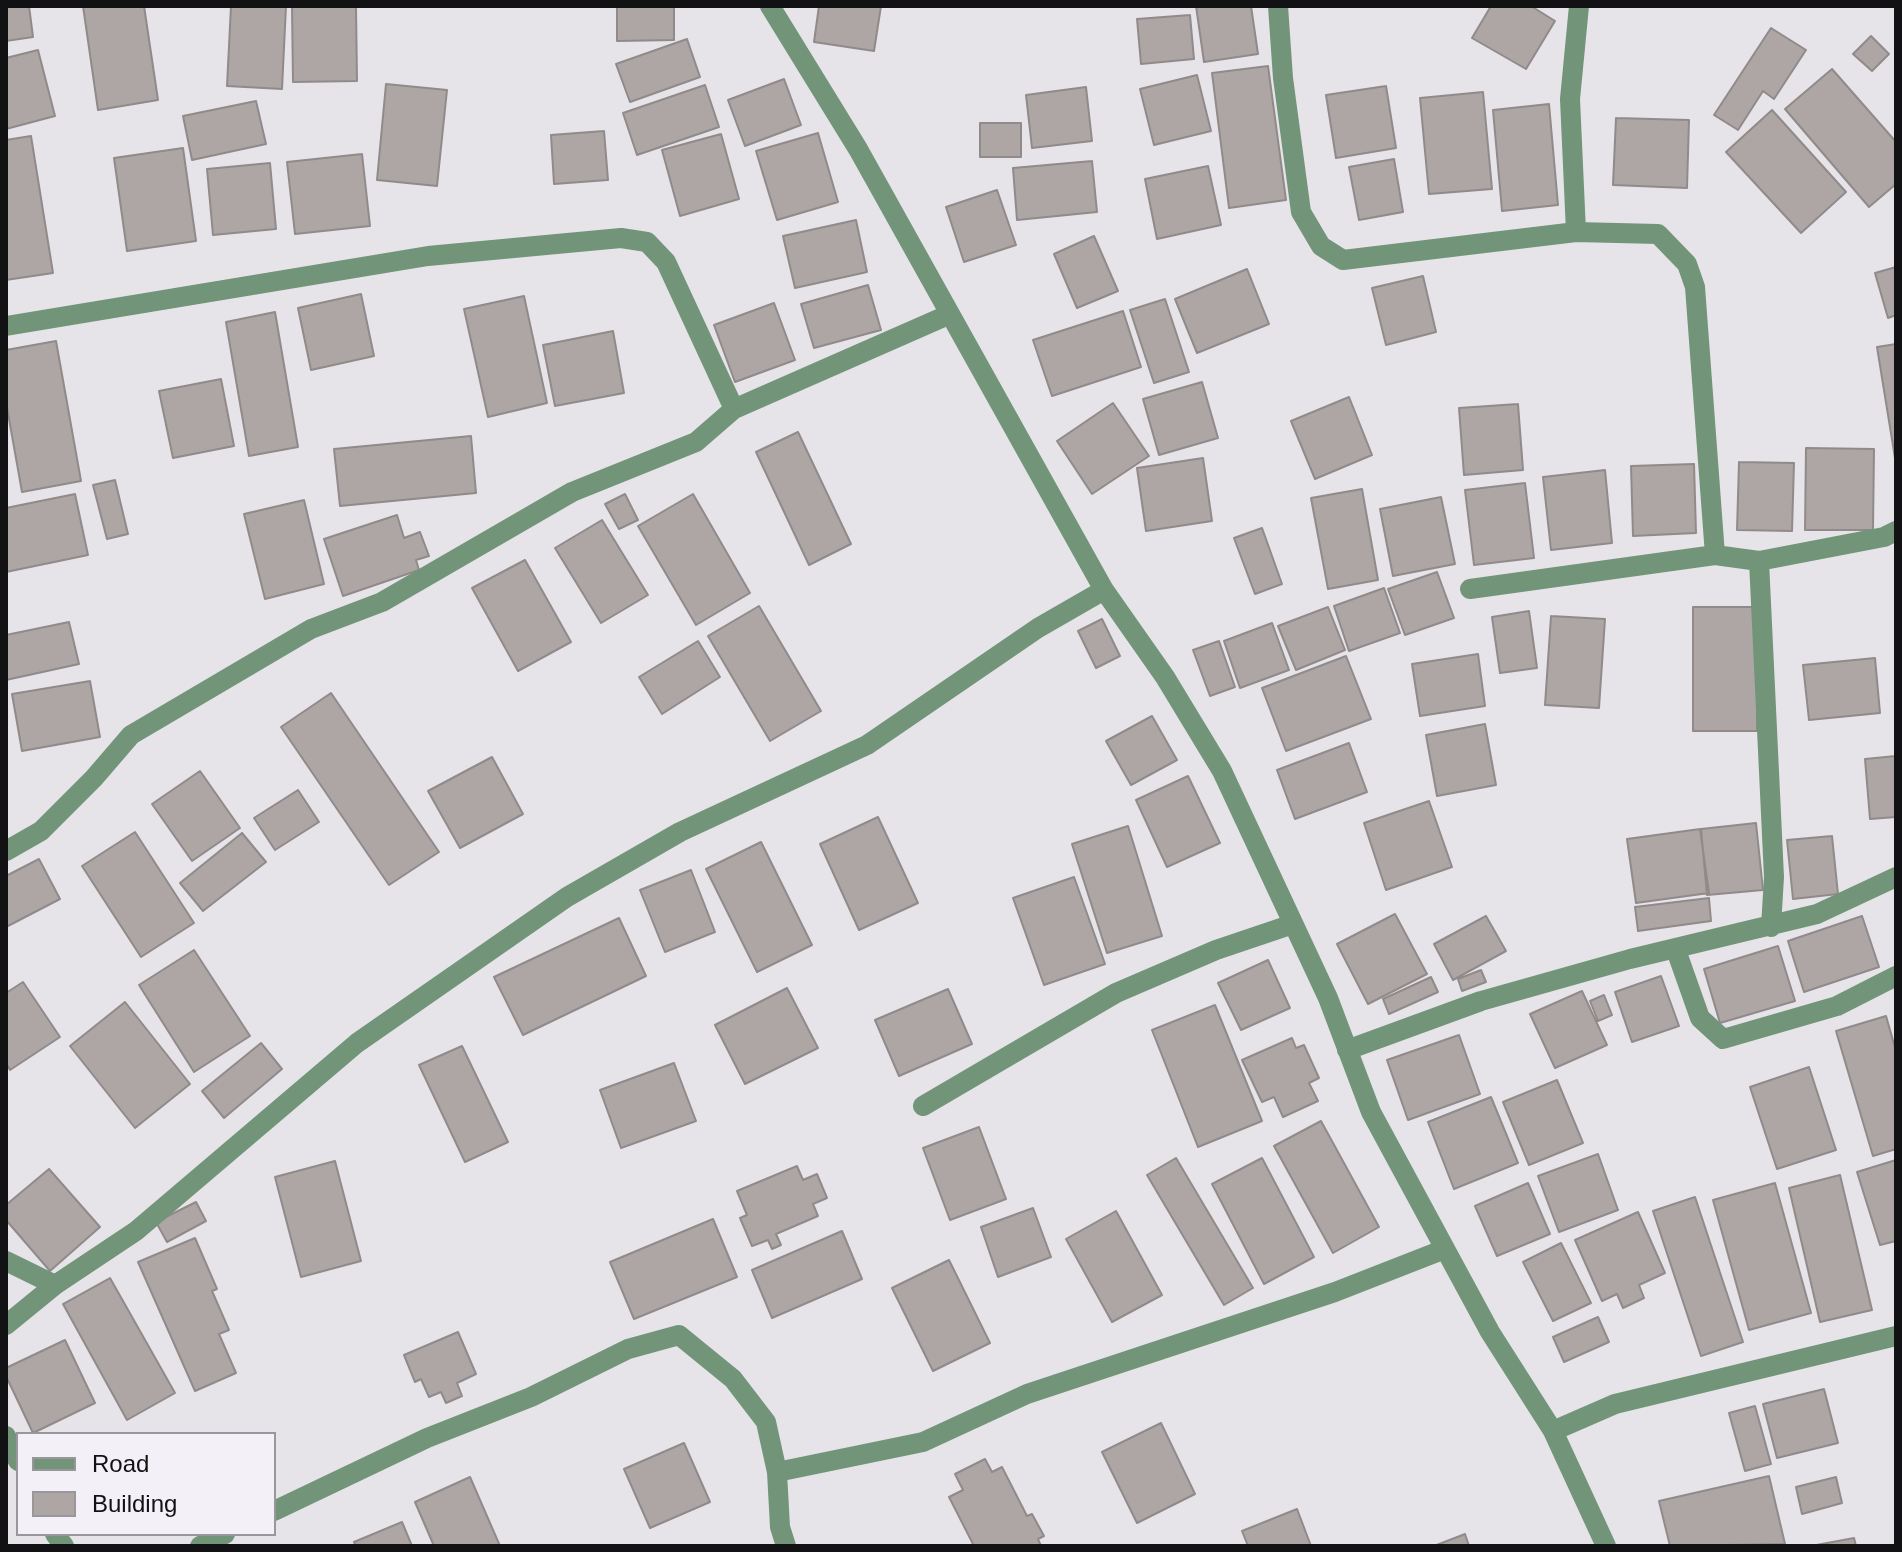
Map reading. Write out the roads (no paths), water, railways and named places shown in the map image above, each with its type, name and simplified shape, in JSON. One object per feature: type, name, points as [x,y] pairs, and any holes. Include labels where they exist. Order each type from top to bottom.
[{"type":"street","points":[[770,6],[858,149],[1104,590],[1165,677],[1222,771],[1328,998],[1371,1112],[1490,1332],[1553,1431],[1606,1546]]},
{"type":"street","points":[[1278,6],[1283,78],[1301,212],[1321,246],[1343,260],[1576,232],[1658,234],[1687,264],[1695,287],[1700,332],[1715,555]]},
{"type":"street","points":[[1576,232],[1570,99],[1579,6]]},
{"type":"street","points":[[6,326],[428,256],[621,238],[647,242],[666,262],[734,409]]},
{"type":"street","points":[[6,851],[41,831],[131,735],[311,629],[382,602],[572,492],[696,442],[734,409],[948,315]]},
{"type":"street","points":[[1470,589],[1715,555],[1759,561],[1884,537],[1896,531]]},
{"type":"street","points":[[1759,561],[1774,877],[1771,927]]},
{"type":"street","points":[[6,1325],[55,1285],[136,1231],[357,1043],[567,897],[693,826],[867,745],[1038,628],[1104,590]]},
{"type":"street","points":[[1347,1050],[1481,1001],[1817,914],[1896,877]]},
{"type":"street","points":[[923,1106],[1116,993],[1216,950],[1293,924]]},
{"type":"street","points":[[1676,950],[1700,1018],[1723,1039],[1837,1006],[1896,976]]},
{"type":"street","points":[[777,1472],[923,1442],[1027,1394],[1335,1292],[1445,1249]]},
{"type":"street","points":[[6,1261],[55,1285]]},
{"type":"street","points":[[276,1510],[427,1438],[531,1397],[628,1349],[679,1335],[733,1379],[766,1422],[777,1472],[780,1527],[786,1546]]},
{"type":"street","points":[[1553,1431],[1615,1404],[1896,1336]]},
{"type":"street","points":[[6,1436],[16,1457]]},
{"type":"street","points":[[200,1546],[221,1536]]}]
